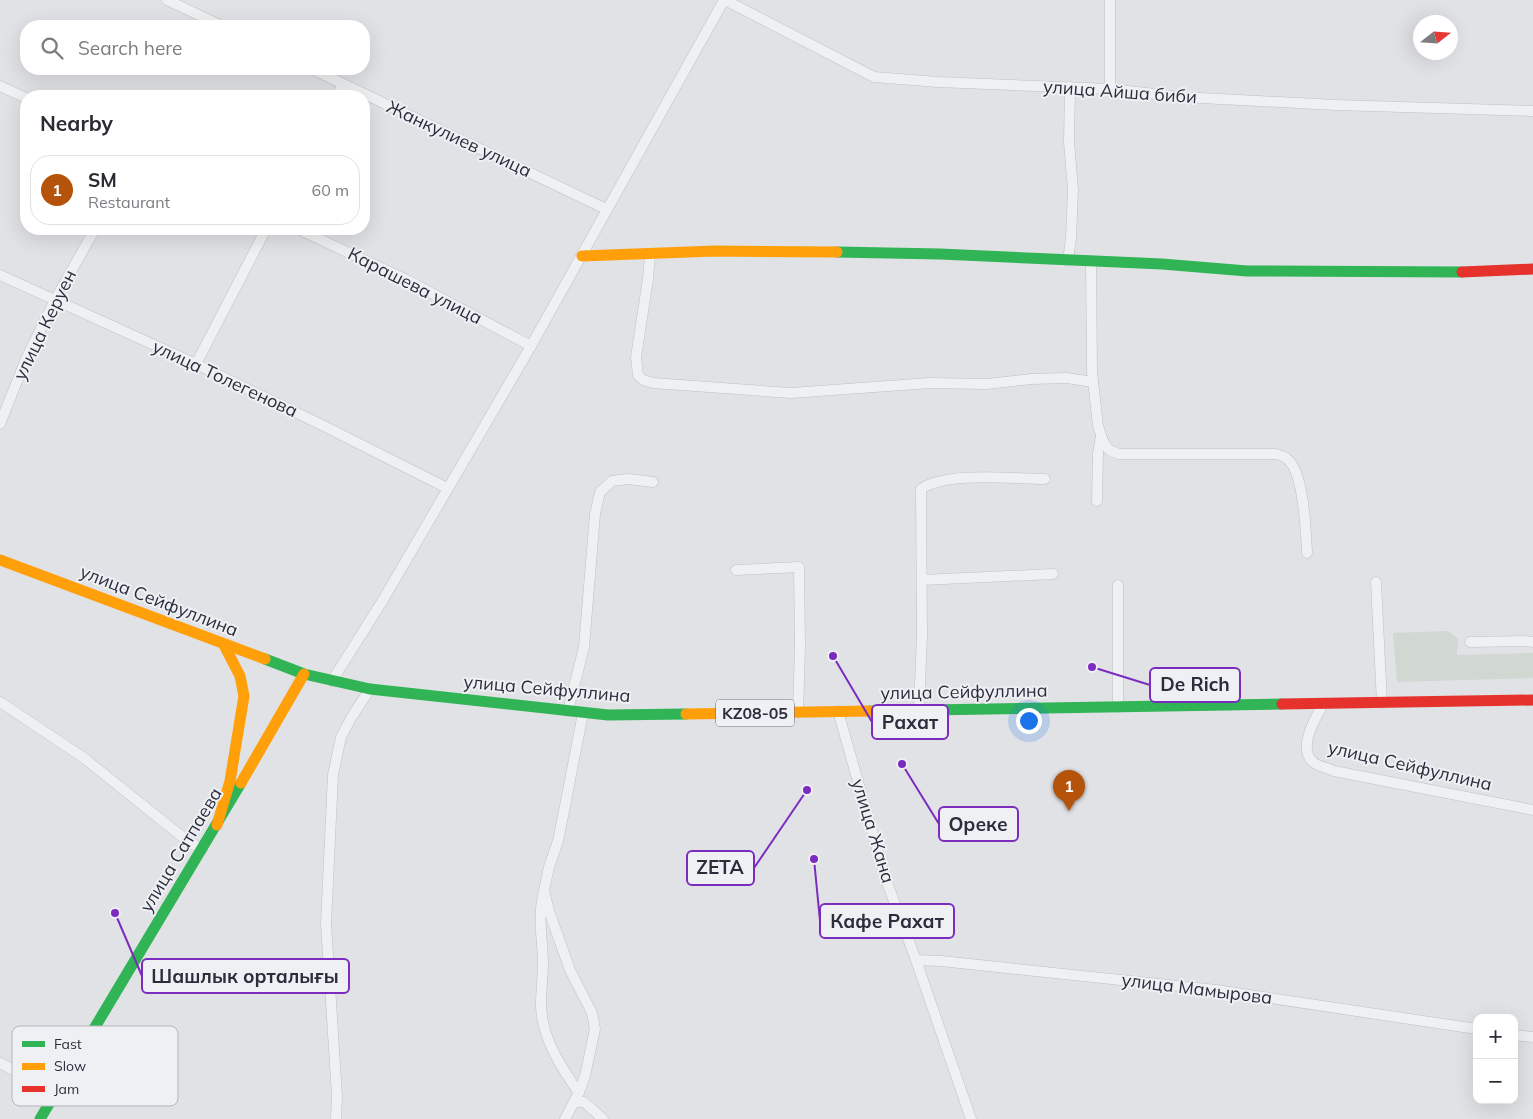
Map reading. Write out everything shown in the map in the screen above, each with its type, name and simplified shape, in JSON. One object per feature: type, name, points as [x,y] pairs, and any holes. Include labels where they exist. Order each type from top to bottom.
[{"type":"main road","points":[[582,256],[716,251],[823,252],[940,254],[1162,264],[1247,271],[1486,272],[1533,269]]},
{"type":"main road","name":"улица Сейфуллина","points":[[0,560],[304,674],[370,689],[583,713],[608,715],[1533,700]]},
{"type":"main road","points":[[217,825],[230,781],[244,696],[241,678],[224,645]]},
{"type":"main road","name":"улица Сатпаева","points":[[96,1026],[217,825],[304,674]]},
{"type":"main road","name":"улица Сатпаева","points":[[40,1119],[48,1106]]},
{"type":"street","points":[[167,0],[209,20]]},
{"type":"street","points":[[332,681],[383,600],[531,346],[582,256],[606,209],[725,0]]},
{"type":"street","name":"улица Айша биби","points":[[725,0],[874,77],[938,82],[1110,88],[1182,97],[1336,105],[1533,111]]},
{"type":"street","points":[[1110,0],[1110,88]]},
{"type":"street","name":"Жанкулиев улица","points":[[325,75],[357,90]]},
{"type":"street","points":[[340,90],[344,84]]},
{"type":"street","points":[[0,86],[20,95]]},
{"type":"street","points":[[1068,261],[1073,190],[1069,142],[1070,87]]},
{"type":"street","name":"Жанкулиев улица","points":[[370,96],[606,209]]},
{"type":"street","name":"улица Керуен","points":[[0,424],[26,359],[55,300],[92,235]]},
{"type":"street","points":[[196,364],[263,235]]},
{"type":"street","name":"Карашева улица","points":[[311,235],[407,280],[531,346]]},
{"type":"street","points":[[650,254],[636,357],[638,375],[643,380],[653,383],[791,393],[930,383],[987,384],[1030,379],[1067,378],[1093,382]]},
{"type":"street","points":[[1091,262],[1093,382],[1098,426],[1103,441],[1110,450],[1118,454],[1276,454],[1288,459],[1296,472],[1300,486],[1307,553]]},
{"type":"street","name":"улица Толегенова","points":[[0,275],[196,364],[447,488]]},
{"type":"street","points":[[1097,501],[1098,453],[1101,436]]},
{"type":"street","points":[[919,710],[922,580],[921,489],[930,483],[962,478],[1045,479]]},
{"type":"street","points":[[568,711],[584,647],[595,514],[600,492],[612,480],[628,479],[653,482]]},
{"type":"street","points":[[736,570],[799,567],[800,646],[798,712]]},
{"type":"street","points":[[922,580],[1053,574]]},
{"type":"street","points":[[1376,582],[1382,703]]},
{"type":"street","points":[[1118,584],[1118,707]]},
{"type":"street","points":[[1470,642],[1533,642]]},
{"type":"street","points":[[336,1119],[337,1096],[326,924],[333,775],[342,737],[351,718],[370,689]]},
{"type":"street","points":[[0,702],[84,758],[180,835],[202,850]]},
{"type":"street","name":"улица Сейфуллина","points":[[1323,704],[1309,729],[1307,752],[1313,762],[1334,771],[1533,810]]},
{"type":"street","name":"улица Жана","points":[[838,711],[885,877],[916,960],[970,1119]]},
{"type":"street","points":[[579,1093],[560,1066],[547,1036],[541,1008],[543,958],[540,934],[540,908],[549,867],[558,841],[583,713]]},
{"type":"street","points":[[544,891],[549,911],[570,970],[592,1013],[595,1029],[585,1076],[579,1093],[564,1119]]},
{"type":"street","name":"улица Мамырова","points":[[916,960],[942,961],[1216,990],[1473,1028]]},
{"type":"street","points":[[1518,1035],[1533,1037]]},
{"type":"street","points":[[0,1063],[12,1069]]},
{"type":"street","points":[[573,1104],[584,1102],[603,1119]]},
{"type":"shaded area","points":[[1448,631],[1458,639],[1457,655],[1533,653],[1533,678],[1397,682],[1393,633]]},
{"type":"traffic: fast","points":[[837,252],[940,254],[1162,264],[1247,271],[1462,272]]},
{"type":"traffic: fast","points":[[265,659],[304,674],[370,689],[608,715],[686,714]]},
{"type":"traffic: fast","points":[[870,711],[1282,704]]},
{"type":"traffic: fast","points":[[96,1026],[241,783]]},
{"type":"traffic: fast","points":[[40,1119],[48,1106]]},
{"type":"traffic: slow","points":[[582,256],[715,251],[837,252]]},
{"type":"traffic: slow","points":[[0,560],[265,659]]},
{"type":"traffic: slow","points":[[217,825],[230,781],[244,696],[240,676],[224,645]]},
{"type":"traffic: slow","points":[[241,783],[304,674]]},
{"type":"traffic: slow","points":[[686,714],[870,711]]},
{"type":"traffic: jam","points":[[1462,272],[1533,269]]},
{"type":"traffic: jam","points":[[1282,704],[1533,700]]},
{"type":"place","name":"Рахат","points":[[833,656]]},
{"type":"place","name":"De Rich","points":[[1092,667]]},
{"type":"place","name":"Ореке","points":[[902,764]]},
{"type":"place","name":"ZETA","points":[[807,790]]},
{"type":"place","name":"SM","points":[[1069,811]]},
{"type":"place","name":"Кафе Рахат","points":[[814,859]]},
{"type":"place","name":"Шашлык орталығы","points":[[115,913]]}]
